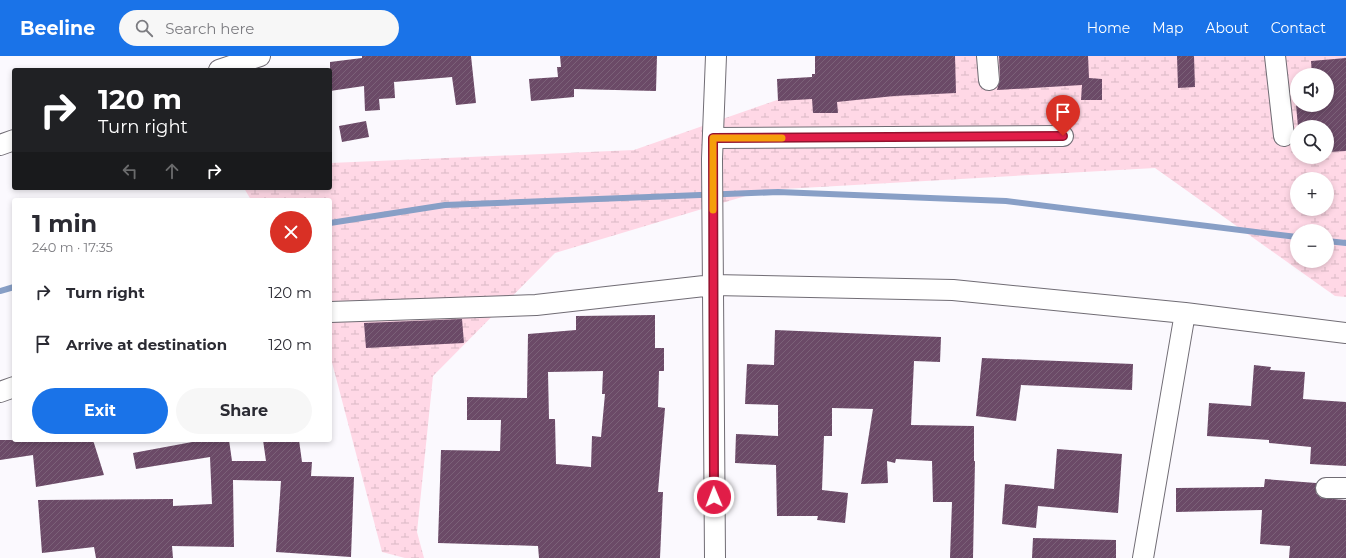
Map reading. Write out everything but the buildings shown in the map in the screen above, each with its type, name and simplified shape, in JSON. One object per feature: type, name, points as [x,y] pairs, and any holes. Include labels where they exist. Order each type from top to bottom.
[{"type":"street","points":[[225,68],[260,56]]},
{"type":"street","points":[[715,558],[712,159],[716,56]]},
{"type":"street","points":[[987,56],[989,80]]},
{"type":"street","points":[[1275,56],[1284,136]]},
{"type":"street","points":[[713,138],[1063,136]]},
{"type":"street","points":[[0,145],[12,141]]},
{"type":"street","points":[[332,312],[536,305],[713,285],[953,290],[1185,313],[1346,332]]},
{"type":"street","points":[[1143,558],[1185,313]]},
{"type":"street","points":[[0,392],[12,388]]},
{"type":"street","points":[[1326,488],[1346,488]]},
{"type":"green space","points":[[903,56],[1346,56],[1346,297],[1335,296],[1296,268],[1334,268],[1334,224],[1290,224],[1290,264],[1155,168],[766,190],[555,253],[433,376],[417,532],[424,558],[405,558],[382,552],[332,363],[332,198],[250,198],[245,190],[332,190],[332,163],[634,150]]},
{"type":"waterway","points":[[332,223],[445,205],[778,192],[1006,201],[1290,236]]},
{"type":"waterway","points":[[1334,242],[1346,243]]},
{"type":"waterway","points":[[0,291],[12,288]]},
{"type":"slow traffic","points":[[713,210],[713,138],[782,138]]},
{"type":"route","points":[[714,497],[713,138],[1063,136]]}]
